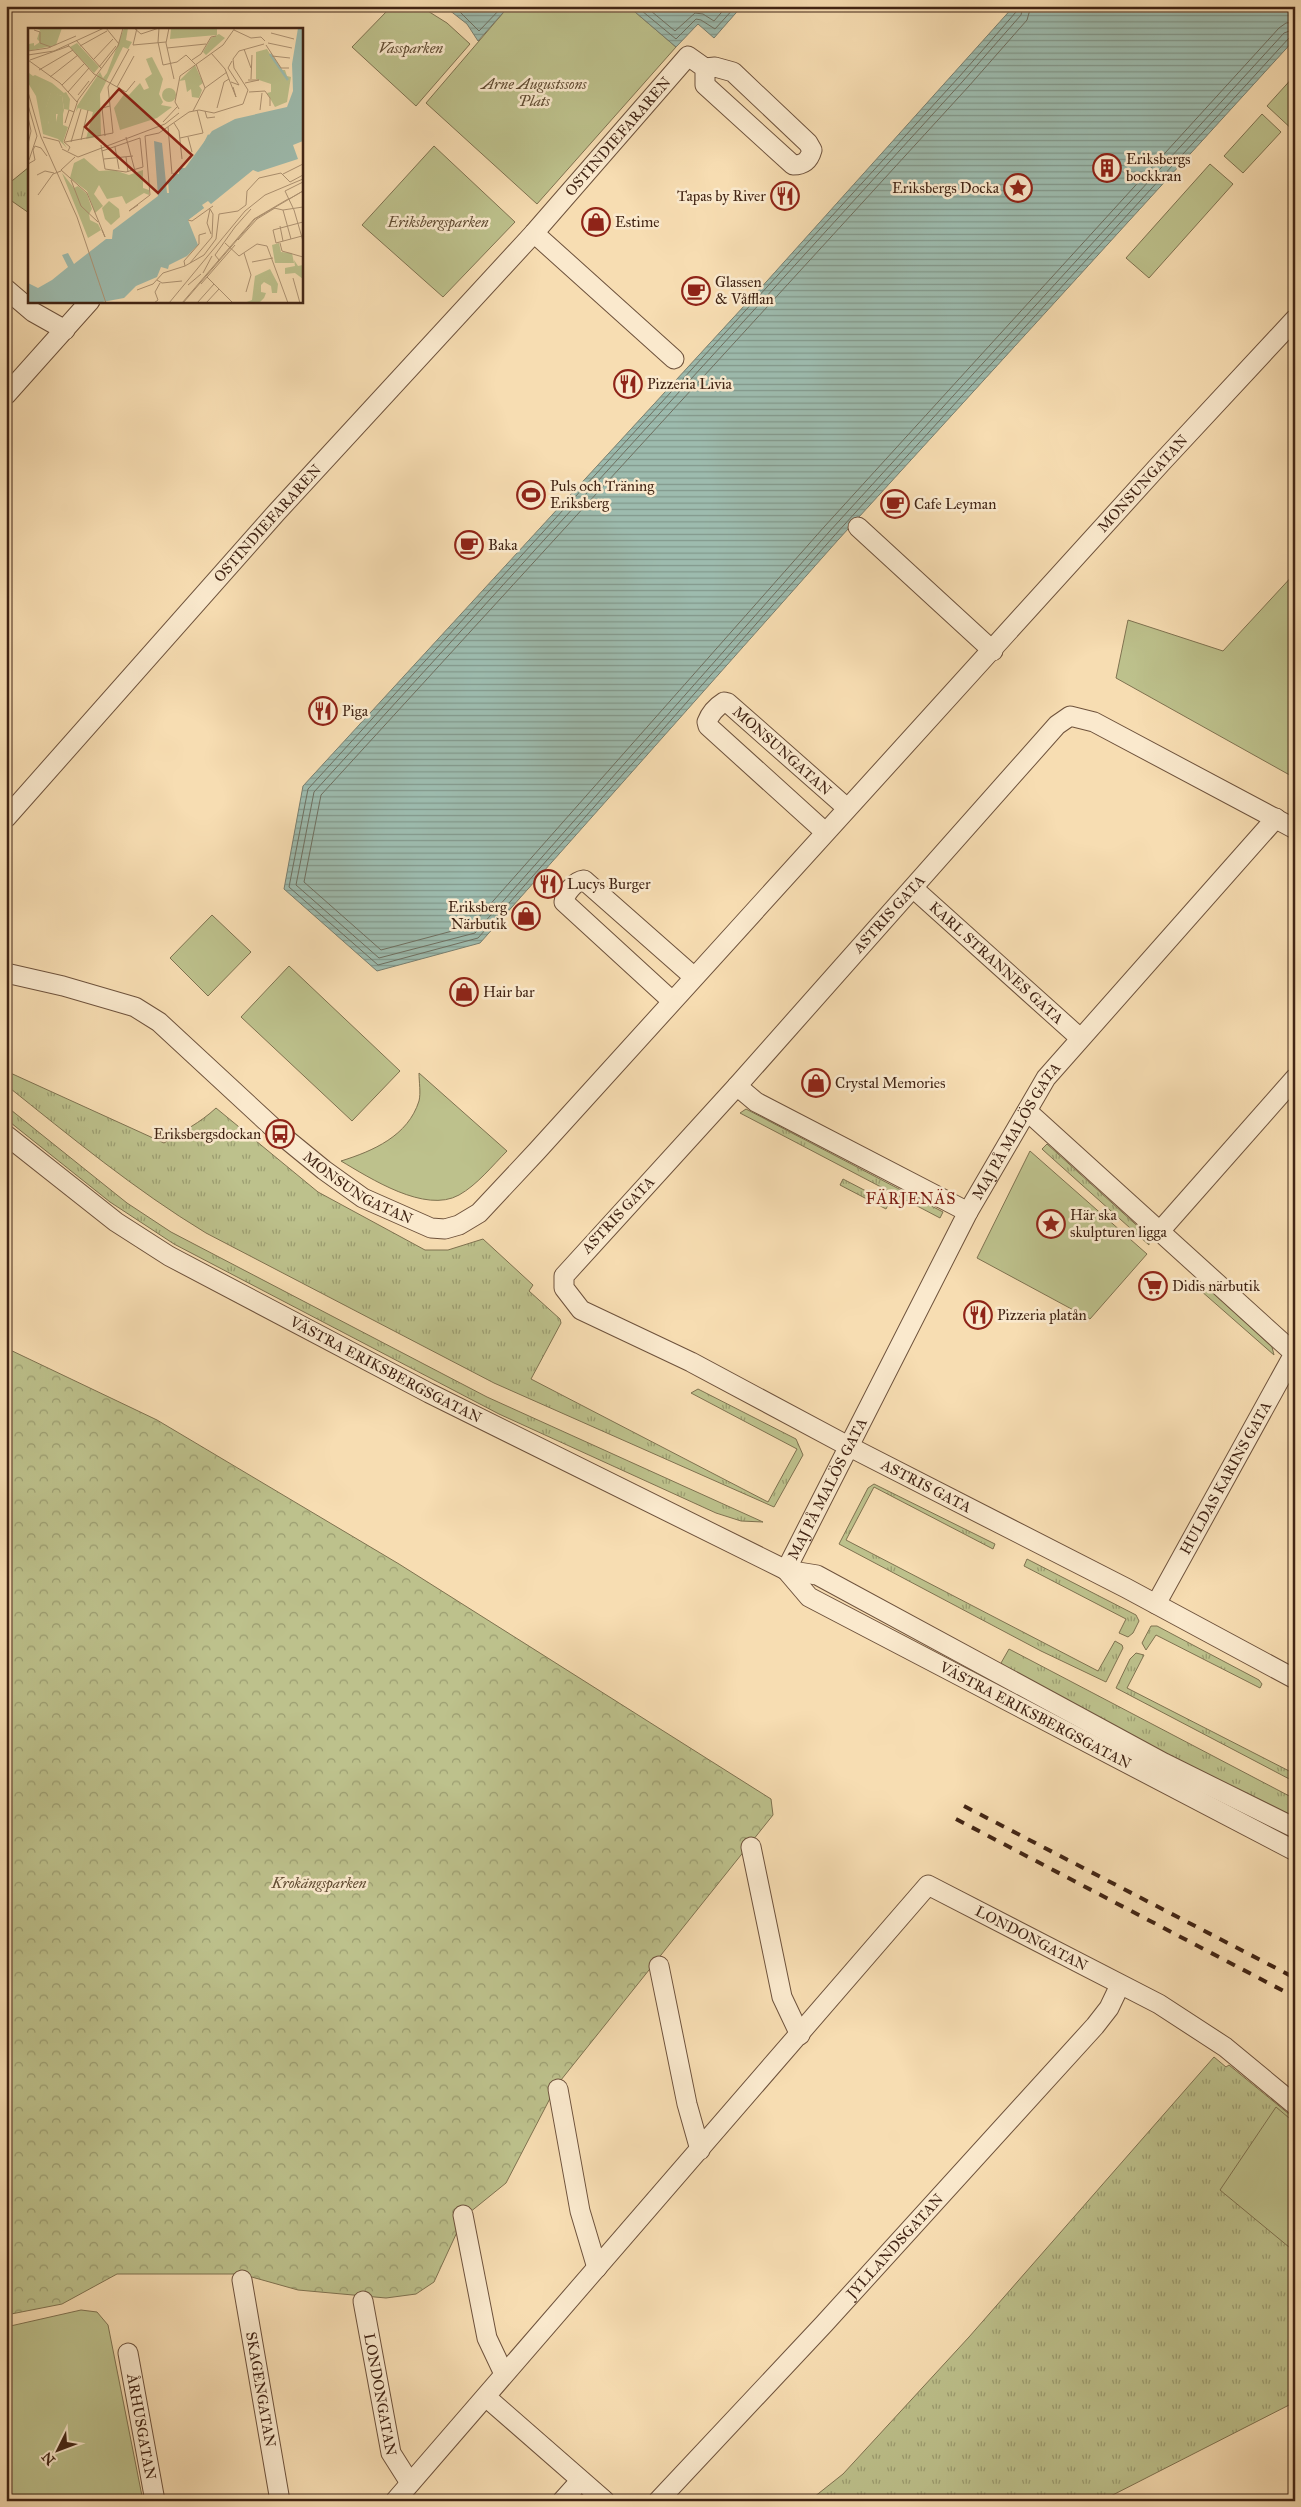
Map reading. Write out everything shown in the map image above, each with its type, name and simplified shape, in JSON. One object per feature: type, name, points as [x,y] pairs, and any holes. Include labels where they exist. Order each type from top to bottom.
[{"type":"street","name":"OSTINDIEFARAREN","points":[[6,818],[276,513],[534,233],[688,56],[705,68],[715,67],[733,72],[808,143],[812,150],[810,158],[802,165],[793,165],[705,85],[705,68]]},
{"type":"street","points":[[534,233],[674,358]]},
{"type":"street","points":[[6,289],[33,312],[65,330]]},
{"type":"street","points":[[6,395],[89,302]]},
{"type":"street","name":"MONSUNGATAN","points":[[6,973],[63,986],[135,1007],[159,1022],[280,1134],[324,1170],[363,1198],[431,1228],[445,1229],[469,1220],[479,1213],[825,832],[993,651],[1162,462],[1295,319]]},
{"type":"street","points":[[858,527],[993,651]]},
{"type":"street","name":"MONSUNGATAN","points":[[825,832],[708,726],[709,717],[718,706],[724,702],[728,703],[847,808]]},
{"type":"street","name":"ASTRIS GATA","points":[[1295,829],[1094,722],[1070,716],[1057,725],[737,1086],[576,1260],[564,1276],[564,1288],[581,1310],[690,1362],[848,1446],[1156,1604],[1295,1679]]},
{"type":"street","name":"MAJ PÅ MALÖS GATA","points":[[786,1570],[968,1212],[1046,1078],[1276,818]]},
{"type":"street","points":[[672,1001],[564,902],[565,896],[573,887],[579,881],[584,880],[694,977]]},
{"type":"street","name":"KARL STRANNES GATA","points":[[913,888],[1080,1038]]},
{"type":"street","points":[[1160,1231],[1295,1078]]},
{"type":"street","points":[[737,1086],[756,1102],[968,1212]]},
{"type":"street","points":[[1027,1111],[1294,1353]]},
{"type":"street","name":"VÄSTRA ERIKSBERGSGATAN","points":[[6,1135],[116,1222],[169,1256],[429,1393],[786,1570],[817,1575],[1164,1763],[1295,1828]]},
{"type":"street","name":"HULDAS KARINS GATA","points":[[1156,1604],[1294,1353]]},
{"type":"street","name":"VÄSTRA ERIKSBERGSGATAN","points":[[786,1570],[809,1597],[816,1601],[1295,1851]]},
{"type":"street","points":[[751,1847],[782,1997],[800,2035]]},
{"type":"street","name":"LONDONGATAN","points":[[395,2501],[928,1885],[1159,2004],[1207,2034],[1295,2105]]},
{"type":"street","points":[[659,1966],[687,2104],[700,2150]]},
{"type":"street","name":"JYLLANDSGATAN","points":[[658,2501],[824,2324],[1095,2026],[1109,2008],[1120,1985]]},
{"type":"street","points":[[558,2089],[580,2211],[597,2268]]},
{"type":"street","points":[[462,2215],[487,2338],[504,2374]]},
{"type":"street","name":"SKAGENGATAN","points":[[242,2280],[280,2501]]},
{"type":"street","name":"LONDONGATAN","points":[[363,2301],[391,2453],[410,2483]]},
{"type":"street","name":"ÅRHUSGATAN","points":[[128,2353],[155,2501]]},
{"type":"street","points":[[486,2397],[605,2501]]},
{"type":"street","points":[[562,2501],[580,2481]]},
{"type":"green space","name":"Arne Augustssons Plats","points":[[509,6],[628,6],[676,47],[537,204],[426,103]]},
{"type":"green space","name":"Vassparken","points":[[394,7],[423,8],[447,23],[470,44],[416,106],[352,47],[387,11]]},
{"type":"green space","points":[[1295,75],[1295,132],[1267,106]]},
{"type":"green space","points":[[1262,114],[1281,132],[1243,173],[1224,156]]},
{"type":"green space","name":"Eriksbergsparken","points":[[434,146],[515,222],[443,297],[362,225]]},
{"type":"green space","points":[[1210,164],[1233,184],[1149,278],[1126,258]]},
{"type":"green space","points":[[28,168],[28,212],[6,197],[6,189],[9,187],[7,185]]},
{"type":"green space","points":[[1295,573],[1295,778],[1116,678],[1128,620],[1223,651]]},
{"type":"green space","points":[[212,915],[251,952],[208,996],[170,958]]},
{"type":"green space","points":[[289,966],[400,1071],[352,1121],[241,1017]]},
{"type":"green space","points":[[6,1071],[164,1143],[198,1123],[216,1108],[318,1192],[425,1250],[448,1250],[483,1239],[533,1285],[529,1291],[560,1319],[561,1323],[531,1379],[768,1502],[797,1449],[691,1393],[698,1389],[796,1439],[803,1455],[774,1507],[494,1383],[206,1233],[154,1199],[104,1162],[6,1085]]},
{"type":"green space","points":[[419,1073],[507,1151],[472,1186],[459,1195],[445,1200],[430,1200],[398,1192],[341,1161],[377,1147],[398,1133],[407,1124],[419,1101]]},
{"type":"green space","points":[[6,1106],[127,1203],[171,1232],[487,1397],[763,1522],[741,1521],[716,1513],[499,1414],[174,1244],[110,1202],[6,1119]]},
{"type":"green space","points":[[746,1109],[943,1212],[940,1218],[740,1113]]},
{"type":"green space","points":[[1047,1144],[1144,1232],[1149,1240],[1149,1245],[1043,1150]]},
{"type":"green space","points":[[1030,1151],[1147,1254],[1090,1319],[977,1258]]},
{"type":"green space","points":[[843,1179],[889,1203],[886,1209],[840,1185]]},
{"type":"green space","points":[[1197,1278],[1272,1347],[1274,1355],[1192,1283]]},
{"type":"green space","name":"Krokängsparken","points":[[6,1348],[157,1420],[399,1564],[771,1799],[773,1815],[557,2085],[506,2183],[464,2217],[434,2282],[416,2294],[386,2298],[298,2290],[241,2274],[117,2274],[62,2304],[6,2315]]},
{"type":"green space","points":[[874,1484],[995,1544],[993,1549],[874,1487],[846,1540],[1098,1671],[1115,1641],[1122,1645],[1123,1648],[1106,1682],[1041,1651],[839,1544],[868,1488]]},
{"type":"green space","points":[[1027,1559],[1136,1615],[1139,1621],[1133,1633],[1128,1637],[1119,1633],[1126,1619],[1024,1566]]},
{"type":"green space","points":[[1151,1626],[1157,1626],[1259,1680],[1262,1684],[1260,1688],[1156,1635],[1146,1650],[1142,1643]]},
{"type":"green space","points":[[1009,1649],[1295,1799],[1295,1822],[1012,1673],[1001,1663]]},
{"type":"green space","points":[[1136,1653],[1144,1655],[1127,1688],[1295,1774],[1295,1782],[1116,1688],[1130,1659]]},
{"type":"green space","points":[[1214,2057],[1226,2067],[1229,2065],[1295,2119],[1295,2402],[1101,2501],[809,2501],[843,2474],[969,2337]]},
{"type":"green space","points":[[1276,2107],[1295,2123],[1295,2252],[1220,2190]]},
{"type":"green space","points":[[81,2310],[97,2312],[108,2325],[143,2501],[6,2501],[6,2327]]},
{"type":"water","points":[[444,6],[509,6],[478,41],[467,24]]},
{"type":"water","points":[[628,6],[742,6],[714,38],[698,24],[676,47]]},
{"type":"water","points":[[1014,6],[1295,6],[1295,39],[838,540],[480,943],[377,971],[284,889],[303,786],[767,281]]},
{"type":"railway","points":[[964,1806],[1295,1978]]},
{"type":"railway","points":[[956,1819],[1295,1997]]},
{"type":"place","name":"Eriksbergs bockkran","points":[[1107,168]]},
{"type":"place","name":"Eriksbergs Docka","points":[[1018,188]]},
{"type":"place","name":"Tapas by River","points":[[785,196]]},
{"type":"place","name":"Estime","points":[[596,222]]},
{"type":"place","name":"Glassen & Våfflan","points":[[696,291]]},
{"type":"place","name":"Pizzeria Livia","points":[[628,384]]},
{"type":"place","name":"Puls och Träning Eriksberg","points":[[531,495]]},
{"type":"place","name":"Cafe Leyman","points":[[895,504]]},
{"type":"place","name":"Baka","points":[[469,545]]},
{"type":"place","name":"Piga","points":[[323,711]]},
{"type":"place","name":"Lucys Burger","points":[[548,884]]},
{"type":"place","name":"Eriksberg Närbutik","points":[[526,916]]},
{"type":"place","name":"Hair bar","points":[[464,992]]},
{"type":"place","name":"Crystal Memories","points":[[816,1083]]},
{"type":"place","name":"Eriksbergsdockan","points":[[280,1134]]},
{"type":"place","name":"Här ska skulpturen ligga","points":[[1051,1224]]},
{"type":"place","name":"Didis närbutik","points":[[1153,1286]]},
{"type":"place","name":"Pizzeria platån","points":[[978,1315]]},
{"type":"district","name":"FÄRJENÄS","points":[[911,1198]]}]
